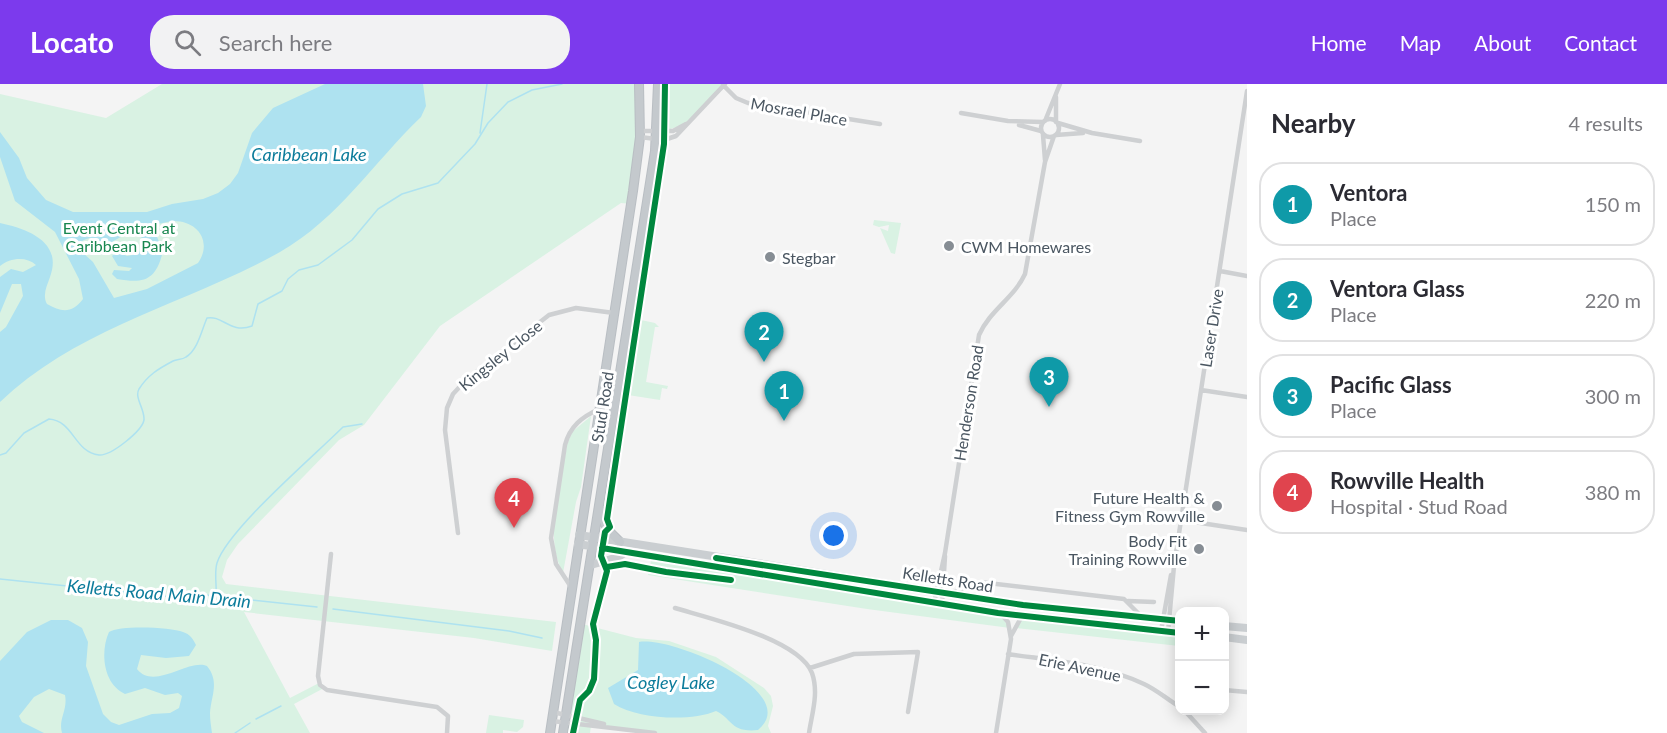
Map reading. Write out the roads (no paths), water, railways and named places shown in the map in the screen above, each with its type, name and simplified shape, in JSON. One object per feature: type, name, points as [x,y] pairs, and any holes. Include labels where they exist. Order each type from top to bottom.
[{"type":"highway","name":"Stud Road","points":[[550,733],[640,134],[639,84]]},
{"type":"highway","name":"Stud Road","points":[[563,733],[595,542],[657,135],[658,84]]},
{"type":"highway","points":[[600,510],[607,530],[620,543]]},
{"type":"main road","name":"Kelletts Road","points":[[579,535],[626,552],[938,604],[1022,616],[1175,632]]},
{"type":"main road","name":"Kelletts Road","points":[[578,544],[620,543],[1023,605],[1175,621]]},
{"type":"main road","points":[[591,565],[618,557],[626,552]]},
{"type":"main road","points":[[1229,626],[1247,628]]},
{"type":"main road","points":[[1229,638],[1247,640]]},
{"type":"street","points":[[1044,121],[1060,84]]},
{"type":"street","points":[[640,134],[657,135],[678,129],[691,121],[724,85]]},
{"type":"street","name":"Mosrael Place","points":[[724,85],[736,98],[748,103],[880,124]]},
{"type":"street","points":[[1056,91],[1057,123]]},
{"type":"street","name":"Laser Drive","points":[[1164,631],[1247,91]]},
{"type":"street","points":[[961,113],[1008,122],[1055,136],[1092,133]]},
{"type":"street","points":[[1008,122],[1044,121],[1092,133],[1140,141]]},
{"type":"street","name":"Henderson Road","points":[[1044,121],[1042,133],[1045,162]]},
{"type":"street","name":"Henderson Road","points":[[938,604],[942,592],[945,553],[979,335],[989,317],[1016,289],[1025,274],[1045,162],[1055,136],[1057,123]]},
{"type":"street","points":[[1220,271],[1247,276]]},
{"type":"street","name":"Kingsley Close","points":[[458,533],[446,430],[447,408],[453,394],[466,380],[549,315],[576,308],[614,313]]},
{"type":"street","points":[[1201,390],[1247,397]]},
{"type":"street","name":"Stud Road","points":[[571,587],[556,564],[551,538],[565,445],[570,431],[578,421],[599,409]]},
{"type":"street","points":[[1181,520],[1247,530]]},
{"type":"street","points":[[331,554],[319,683],[327,690],[437,707],[448,716],[447,733]]},
{"type":"street","name":"Kelletts Road","points":[[942,592],[979,582],[1128,601],[1154,602]]},
{"type":"street","points":[[1128,601],[1142,617]]},
{"type":"street","points":[[675,608],[786,648],[801,658],[810,668],[815,696],[809,733]]},
{"type":"street","points":[[998,613],[1008,622],[1011,639]]},
{"type":"street","points":[[996,733],[1011,639],[1022,616]]},
{"type":"street","points":[[810,668],[860,653],[918,652],[908,712]]},
{"type":"street","name":"Erie Avenue","points":[[1008,654],[1102,668],[1147,685],[1175,704]]},
{"type":"street","points":[[1229,691],[1247,693]]},
{"type":"street","points":[[1188,715],[1205,733]]},
{"type":"street","points":[[552,716],[655,733]]},
{"type":"street","points":[[552,716],[566,718]]},
{"type":"water","name":"Caribbean Lake","points":[[325,84],[423,84],[426,106],[421,117],[355,189],[301,239],[244,270],[98,335],[31,376],[0,402],[0,332],[6,327],[23,296],[21,284],[12,284],[0,313],[0,277],[11,269],[23,272],[36,265],[28,260],[18,259],[0,266],[0,223],[32,233],[47,246],[52,255],[53,265],[46,287],[47,304],[66,310],[75,307],[83,299],[79,279],[55,232],[15,201],[0,157],[0,132],[19,158],[27,178],[46,200],[73,212],[147,212],[172,204],[203,199],[218,193],[230,184],[238,173],[252,133],[273,108]],"holes":[[[172,221],[195,228],[203,240],[204,247],[198,263],[147,289],[114,298],[93,262],[82,252],[81,242],[85,239],[95,239],[108,244],[128,233],[140,235],[144,242],[138,254],[127,256],[117,251],[112,256],[118,266],[132,268],[129,271],[114,270],[112,274],[117,279],[142,280],[153,274],[163,251],[157,237],[146,233],[144,227]]]},
{"type":"water","points":[[51,620],[68,620],[82,628],[88,642],[86,666],[103,714],[111,722],[119,725],[152,714],[170,713],[179,708],[182,696],[178,693],[165,695],[145,688],[125,694],[118,689],[112,683],[105,667],[106,640],[109,632],[123,628],[145,628],[177,630],[188,634],[196,645],[189,656],[166,658],[141,655],[137,669],[144,675],[153,677],[191,666],[207,666],[214,683],[210,713],[212,733],[62,733],[65,695],[49,689],[34,697],[19,716],[22,722],[44,733],[0,733],[0,661],[27,632]]},
{"type":"water","name":"Cogley Lake","points":[[639,642],[655,642],[703,657],[749,684],[763,699],[767,715],[758,730],[737,727],[716,711],[692,717],[664,717],[636,713],[614,704],[608,688],[638,670]]},
{"type":"waterway","points":[[480,133],[487,84]]},
{"type":"waterway","points":[[0,455],[6,453],[24,433],[49,419],[64,425],[91,453],[99,455],[111,452],[142,425],[144,420],[138,396],[139,389],[158,370],[190,354],[197,344],[207,318],[218,319],[238,328],[252,326],[258,304],[282,291],[288,279],[299,270],[318,265],[352,240],[378,209],[402,194],[438,183],[475,144],[488,123],[508,102],[532,90],[562,84]]},
{"type":"waterway","points":[[216,596],[217,563],[237,532],[273,493],[343,427],[362,424]]},
{"type":"waterway","name":"Kelletts Road Main Drain","points":[[0,579],[173,597],[206,595],[317,607]]},
{"type":"waterway","name":"Kelletts Road Main Drain","points":[[333,609],[509,631],[542,638]]},
{"type":"waterway","points":[[256,719],[281,706]]},
{"type":"waterway","points":[[235,733],[250,723]]},
{"type":"place","name":"CWM Homewares","points":[[949,246]]},
{"type":"place","name":"Stegbar","points":[[770,257]]},
{"type":"place","name":"Ventora Glass","points":[[764,362]]},
{"type":"place","name":"Pacific Glass","points":[[1049,407]]},
{"type":"place","name":"Ventora","points":[[784,421]]},
{"type":"place","name":"Future Health & Fitness Gym Rowville","points":[[1217,506]]},
{"type":"place","name":"Rowville Health","points":[[514,528]]},
{"type":"place","name":"Body Fit Training Rowville","points":[[1199,549]]},
{"type":"park label","name":"Event Central at Caribbean Park","points":[[119,236]]}]
